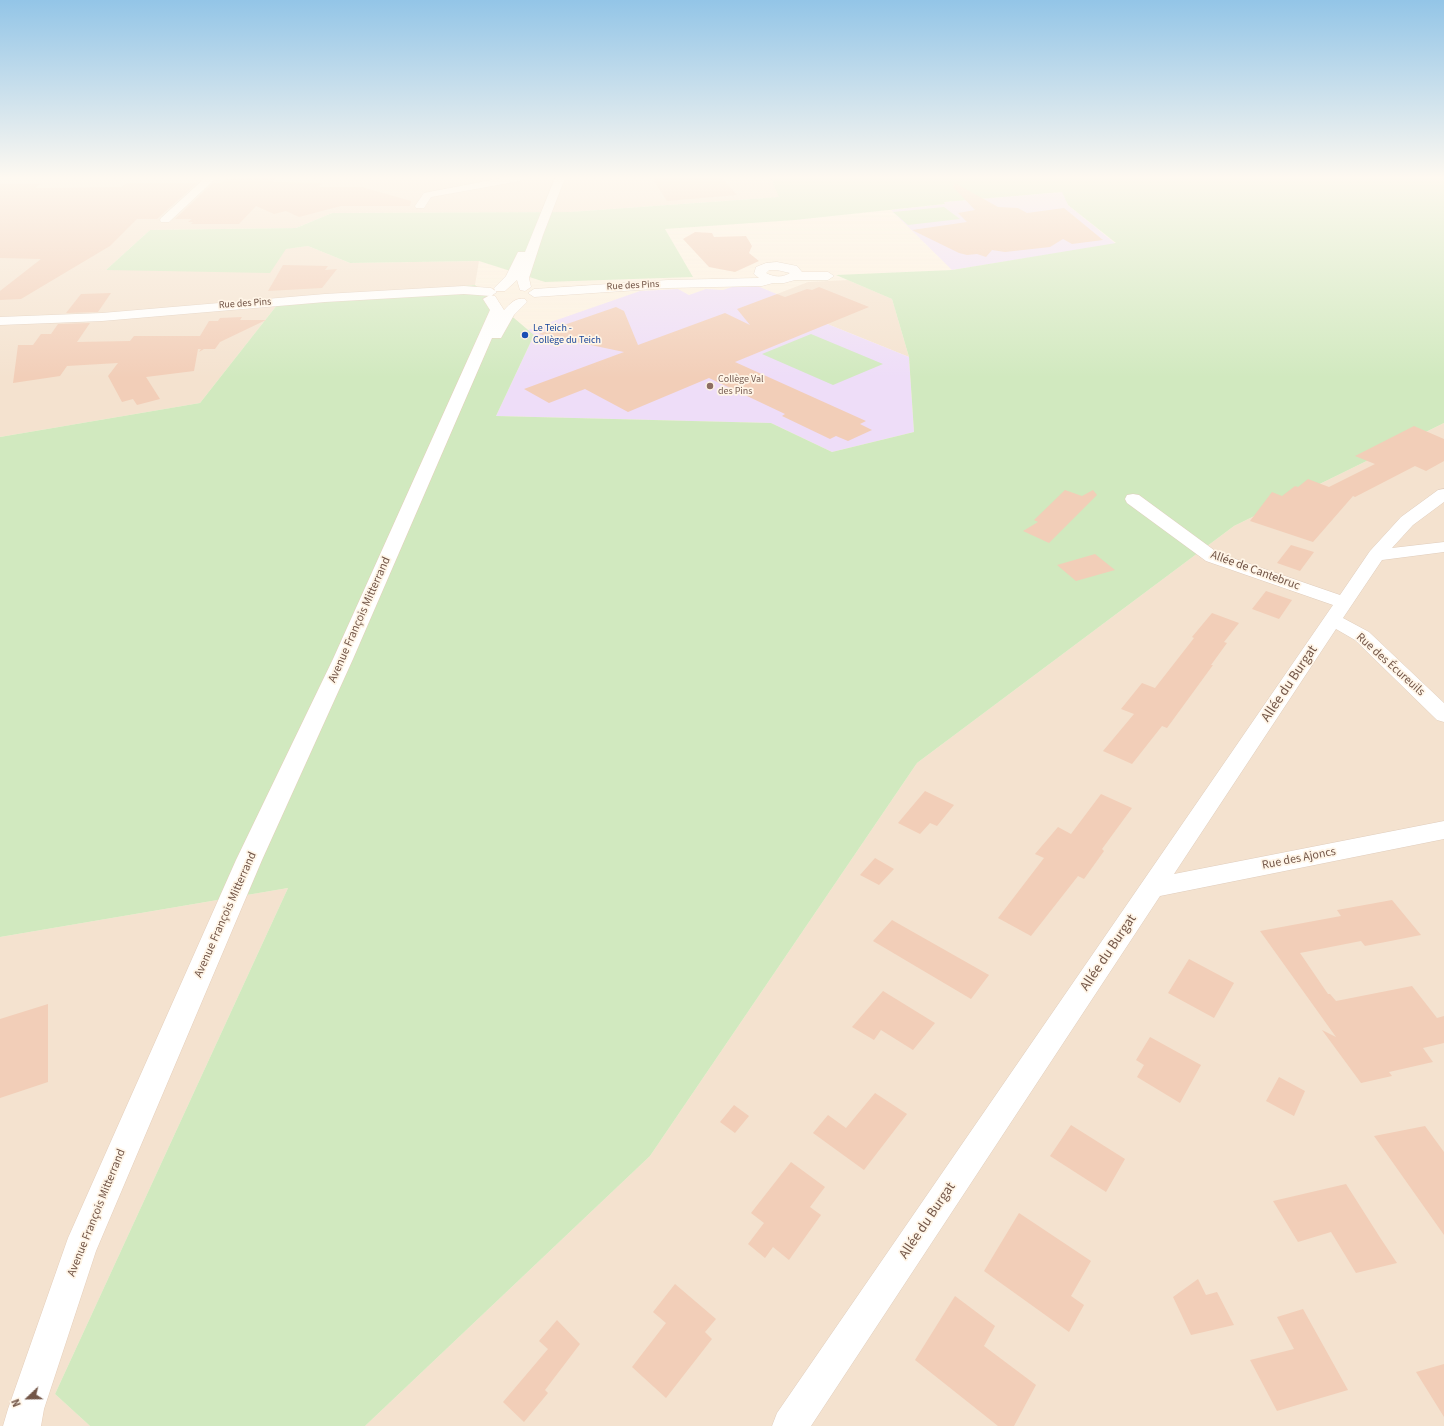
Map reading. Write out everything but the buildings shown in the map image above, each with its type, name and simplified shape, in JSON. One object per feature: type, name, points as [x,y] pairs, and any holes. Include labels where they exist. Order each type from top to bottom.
[{"type":"main road","points":[[494,293],[512,278],[525,245]]},
{"type":"main road","points":[[494,293],[529,290],[523,278],[535,245]]},
{"type":"main road","name":"Avenue François Mitterrand","points":[[446,429],[480,370],[508,313],[520,302],[530,298],[529,290]]},
{"type":"main road","points":[[494,293],[500,303],[520,302]]},
{"type":"main road","name":"Avenue François Mitterrand","points":[[24,1420],[80,1250],[249,860],[343,659],[446,429],[497,310],[494,293]]},
{"type":"street","name":"Rue des Pins","points":[[733,282],[760,274],[760,270],[762,268],[778,266],[793,269],[796,273],[795,276]]},
{"type":"street","points":[[760,274],[774,280]]},
{"type":"street","name":"Rue des Pins","points":[[529,290],[762,282],[786,279],[795,276],[828,276]]},
{"type":"street","name":"Rue des Pins","points":[[0,321],[102,317],[286,301],[464,290],[494,293]]},
{"type":"street","name":"Allée du Burgat","points":[[790,1426],[1376,555],[1407,521],[1444,494]]},
{"type":"street","name":"Allée de Cantebruc","points":[[1133,500],[1157,515],[1212,557],[1338,612]]},
{"type":"street","points":[[1376,555],[1444,548]]},
{"type":"street","name":"Rue des Écureuils","points":[[1338,612],[1444,715]]},
{"type":"street","name":"Rue des Ajoncs","points":[[1153,888],[1444,830]]},
{"type":"shaded area","points":[[0,245],[134,245],[106,270],[308,246],[350,263],[479,261],[475,285],[277,305],[200,403],[0,437]]},
{"type":"shaded area","points":[[926,245],[1113,245],[952,270]]},
{"type":"shaded area","points":[[848,280],[892,299],[909,357],[810,317],[777,294],[808,282]]},
{"type":"shaded area","name":"Collège Val des Pins","points":[[755,285],[820,312],[810,317],[909,357],[914,432],[832,452],[771,423],[496,416],[534,335],[528,330],[640,291],[678,289],[689,295],[706,289],[723,290],[735,286]]},
{"type":"shaded area","points":[[1444,423],[1444,1426],[365,1426],[650,1156],[917,763],[1234,526]]},
{"type":"shaded area","points":[[288,888],[55,1394],[90,1426],[0,1426],[0,937]]},
{"type":"green space","points":[[134,245],[674,245],[693,277],[545,282],[479,261],[350,263],[308,246],[286,249],[270,273],[106,270]]},
{"type":"green space","points":[[1107,245],[1444,245],[1444,423],[1234,526],[917,763],[650,1156],[365,1426],[90,1426],[55,1394],[288,888],[0,937],[0,437],[200,403],[277,305],[475,285],[534,335],[496,416],[771,423],[832,452],[914,432],[909,357],[892,299],[836,275],[952,270]]},
{"type":"green space","points":[[811,334],[883,364],[833,385],[762,354]]},
{"type":"place","name":"Le Teich - Collège du Teich","points":[[525,335]]},
{"type":"place","name":"Collège Val des Pins","points":[[710,386]]}]
